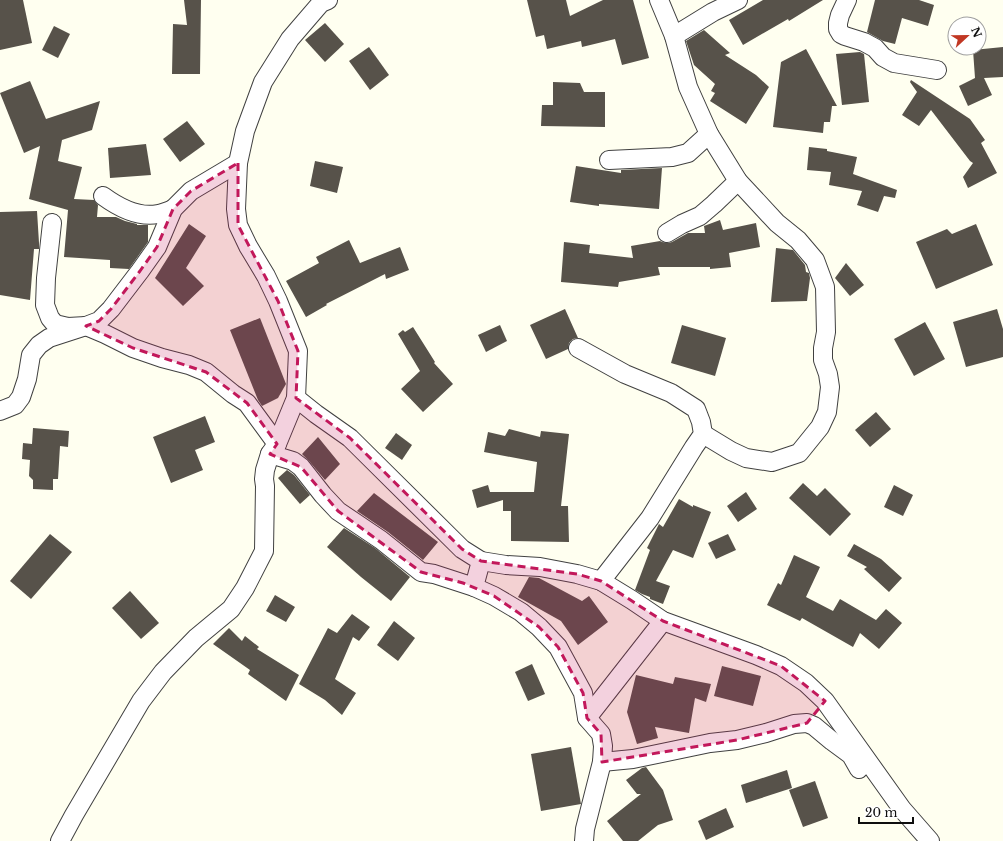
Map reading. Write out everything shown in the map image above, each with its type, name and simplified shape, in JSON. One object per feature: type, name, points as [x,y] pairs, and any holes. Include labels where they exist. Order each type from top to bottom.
[{"type":"street","points":[[60,841],[141,701],[164,672],[191,644],[231,609],[245,588],[264,550],[264,479],[274,449],[296,398],[298,351],[278,300],[238,225],[236,209],[238,163],[245,131],[263,82],[290,39],[321,3],[328,0]]},
{"type":"street","points":[[659,0],[674,36],[688,87],[709,134],[738,180],[778,223],[798,240],[815,260],[825,287],[826,332],[823,348],[823,360],[828,374],[830,387],[827,412],[820,426],[799,453],[772,462],[746,458],[730,451],[703,434]]},
{"type":"street","points":[[674,36],[713,12],[738,0]]},
{"type":"street","points":[[847,0],[838,23],[838,29],[841,34],[864,42],[875,48],[883,56],[894,63],[937,70]]},
{"type":"street","points":[[609,160],[672,157],[688,153],[709,134]]},
{"type":"street","points":[[0,410],[16,405],[21,397],[27,378],[31,355],[39,345],[49,338],[99,321],[111,309],[157,246],[173,209],[191,190],[238,163]]},
{"type":"street","points":[[666,233],[700,216],[738,180]]},
{"type":"street","points":[[103,196],[113,204],[127,210],[143,214],[158,214],[173,209]]},
{"type":"street","points":[[52,223],[46,278],[45,305],[50,318],[55,324],[68,328],[86,326],[133,348],[162,358],[189,364],[206,372],[233,394],[247,403],[274,449],[301,467],[338,511],[381,540],[421,572],[434,574],[474,587],[494,596],[521,612],[539,627],[558,647],[583,693],[586,718],[601,734],[603,746],[602,762],[585,829],[584,841]]},
{"type":"street","points":[[578,348],[625,374],[671,393],[696,409],[701,422],[703,434],[650,518],[601,581]]},
{"type":"street","points":[[296,398],[350,438],[462,549],[481,560],[506,565],[540,567],[577,574],[601,581],[662,620],[756,655],[781,666],[806,683],[825,701],[920,834],[930,841]]},
{"type":"street","points":[[474,587],[481,560]]},
{"type":"street","points":[[586,718],[662,620]]},
{"type":"street","points":[[807,723],[825,701]]},
{"type":"street","points":[[602,762],[633,759],[710,743],[737,740],[794,724],[807,723],[814,726],[851,755],[860,770],[878,790],[902,809]]},
{"type":"highlighted area","points":[[238,163],[238,225],[278,301],[298,351],[296,398],[350,438],[462,549],[481,561],[577,574],[601,581],[663,621],[781,666],[825,701],[807,723],[737,740],[602,762],[601,734],[587,718],[583,693],[558,647],[539,627],[494,596],[463,583],[421,572],[338,511],[301,467],[270,454],[277,444],[247,403],[206,372],[133,348],[86,326],[99,321],[111,309],[140,271],[157,247],[173,209],[191,191]]},
{"type":"building","points":[[0,0],[23,0],[32,43],[0,50]]},
{"type":"building","points":[[184,0],[201,0],[200,74],[172,74],[173,24],[187,25]]},
{"type":"building","points":[[527,0],[566,0],[570,16],[603,0],[633,0],[649,58],[622,65],[615,39],[582,47],[581,41],[547,49],[544,35],[536,37]]},
{"type":"building","points":[[763,0],[823,0],[789,21],[788,19],[743,45],[729,20]]},
{"type":"building","points":[[875,0],[919,0],[934,5],[928,26],[902,18],[895,44],[883,41],[867,32]]},
{"type":"building","points":[[325,23],[344,44],[325,62],[305,40]]},
{"type":"building","points":[[54,26],[70,34],[58,58],[42,50]]},
{"type":"building","points":[[704,30],[730,53],[725,55],[756,75],[769,87],[746,124],[710,101],[715,93],[711,91],[715,84],[694,65],[686,41]]},
{"type":"building","points":[[369,47],[389,75],[370,90],[349,61]]},
{"type":"building","points":[[1003,47],[1003,77],[984,78],[992,95],[968,106],[959,86],[975,78],[973,56],[987,56],[987,49]]},
{"type":"building","points":[[806,49],[837,106],[832,106],[830,122],[824,122],[823,133],[773,127],[781,62]]},
{"type":"building","points":[[860,52],[864,54],[869,102],[842,105],[836,54]]},
{"type":"building","points":[[911,80],[970,119],[985,140],[981,143],[997,173],[968,188],[963,177],[973,163],[931,110],[919,126],[902,115],[917,92],[910,82]]},
{"type":"building","points":[[30,81],[46,119],[100,101],[92,130],[62,140],[58,161],[82,167],[74,199],[94,200],[98,205],[97,217],[116,217],[137,225],[148,225],[148,242],[129,269],[110,268],[110,260],[64,257],[68,210],[29,199],[40,146],[24,153],[0,93]]},
{"type":"building","points":[[553,82],[580,83],[584,92],[605,92],[605,127],[541,126],[542,105],[553,105]]},
{"type":"building","points":[[187,121],[205,144],[180,162],[163,139]]},
{"type":"building","points":[[146,144],[151,175],[110,178],[108,148]]},
{"type":"building","points":[[809,147],[827,149],[827,151],[857,157],[853,174],[897,190],[895,198],[884,196],[878,212],[857,205],[862,191],[829,185],[831,172],[807,170]]},
{"type":"building","points":[[315,161],[343,167],[337,193],[310,186]]},
{"type":"building","points":[[576,166],[621,173],[621,170],[662,168],[659,209],[599,204],[599,206],[570,202]]},
{"type":"building","points":[[37,211],[39,249],[34,249],[30,300],[0,295],[0,212]]},
{"type":"building","points":[[720,220],[723,230],[756,223],[760,247],[729,253],[731,267],[710,269],[710,267],[658,267],[660,275],[619,282],[618,287],[561,282],[564,242],[590,245],[589,253],[633,258],[631,246],[660,241],[668,243],[688,233],[705,233],[704,226]]},
{"type":"building","points":[[189,224],[206,236],[186,268],[204,286],[183,306],[155,278]]},
{"type":"building","points":[[976,224],[993,265],[936,289],[916,242],[947,229],[952,234]]},
{"type":"building","points":[[349,240],[360,263],[400,247],[409,270],[386,279],[385,274],[326,304],[327,305],[306,317],[286,281],[319,263],[316,257]]},
{"type":"building","points":[[776,248],[793,250],[805,265],[806,272],[809,273],[810,278],[807,301],[771,302]]},
{"type":"building","points":[[846,263],[864,285],[850,296],[835,278]]},
{"type":"building","points":[[565,309],[578,338],[573,339],[569,343],[568,349],[546,359],[530,325]]},
{"type":"building","points":[[997,309],[1003,329],[1003,357],[966,367],[953,322]]},
{"type":"building","points":[[260,318],[286,384],[278,398],[262,406],[258,400],[230,330]]},
{"type":"building","points":[[925,322],[945,359],[914,376],[894,339]]},
{"type":"building","points":[[500,325],[507,341],[486,352],[478,335]]},
{"type":"building","points":[[682,325],[726,338],[715,376],[671,363]]},
{"type":"building","points":[[413,327],[435,362],[434,363],[453,384],[423,412],[401,389],[420,371],[398,334],[403,330],[405,332]]},
{"type":"building","points":[[876,412],[891,429],[870,447],[855,430]]},
{"type":"building","points":[[205,416],[215,442],[195,450],[203,470],[171,483],[153,437]]},
{"type":"building","points":[[33,428],[69,431],[68,447],[60,446],[58,479],[53,479],[53,490],[33,489],[33,480],[29,476],[30,460],[22,459],[23,443],[32,444]]},
{"type":"building","points":[[509,429],[540,437],[541,431],[569,434],[561,506],[568,506],[569,542],[511,541],[511,511],[503,511],[503,500],[477,508],[472,490],[488,485],[490,492],[534,492],[537,462],[484,452],[488,432],[505,436]]},
{"type":"building","points":[[396,433],[412,445],[402,460],[385,448]]},
{"type":"building","points":[[318,437],[340,464],[325,480],[302,454]]},
{"type":"building","points":[[287,470],[294,475],[310,495],[300,504],[278,478]]},
{"type":"building","points":[[803,483],[817,496],[825,488],[851,514],[830,536],[789,498]]},
{"type":"building","points":[[894,485],[913,495],[903,516],[884,507]]},
{"type":"building","points":[[746,492],[757,509],[738,522],[727,506]]},
{"type":"building","points":[[374,493],[438,542],[423,560],[388,532],[357,511]]},
{"type":"building","points":[[679,499],[693,507],[693,505],[711,512],[693,558],[673,550],[656,581],[670,586],[663,604],[650,599],[650,597],[635,590],[650,550],[647,548],[659,524],[663,527]]},
{"type":"building","points":[[344,528],[375,548],[410,577],[391,601],[327,547]]},
{"type":"building","points":[[50,534],[72,552],[31,599],[10,581]]},
{"type":"building","points":[[728,534],[736,550],[716,559],[708,543]]},
{"type":"building","points":[[854,544],[881,559],[902,578],[889,592],[864,569],[867,567],[847,556]]},
{"type":"building","points":[[794,555],[820,567],[806,597],[833,611],[840,599],[876,620],[886,609],[902,623],[879,649],[860,633],[853,647],[802,618],[800,621],[767,605],[778,583],[781,585]]},
{"type":"building","points":[[529,577],[539,578],[582,601],[589,596],[608,622],[578,645],[561,621],[518,597]]},
{"type":"building","points":[[130,591],[159,623],[141,639],[112,608]]},
{"type":"building","points":[[275,595],[295,607],[286,622],[266,611]]},
{"type":"building","points":[[352,614],[370,627],[359,641],[353,637],[335,679],[356,693],[342,715],[325,700],[299,684],[328,628],[337,633]]},
{"type":"building","points":[[394,621],[415,638],[398,661],[377,645]]},
{"type":"building","points":[[229,628],[242,641],[245,636],[259,647],[257,649],[299,675],[286,701],[248,674],[250,670],[213,644]]},
{"type":"building","points":[[532,664],[545,694],[528,701],[515,672]]},
{"type":"building","points":[[722,666],[761,676],[753,706],[714,696]]},
{"type":"building","points":[[636,675],[673,684],[675,677],[711,684],[706,702],[695,698],[689,733],[655,727],[658,738],[637,744],[627,712]]},
{"type":"building","points":[[571,747],[581,804],[541,811],[531,754]]},
{"type":"building","points":[[646,767],[663,790],[673,820],[658,825],[638,841],[623,841],[607,821],[641,794],[637,794],[626,780],[642,768]]},
{"type":"building","points":[[787,770],[792,788],[746,803],[741,785]]},
{"type":"building","points":[[815,781],[828,818],[803,827],[789,790]]},
{"type":"building","points":[[726,808],[734,827],[706,840],[698,821]]}]
